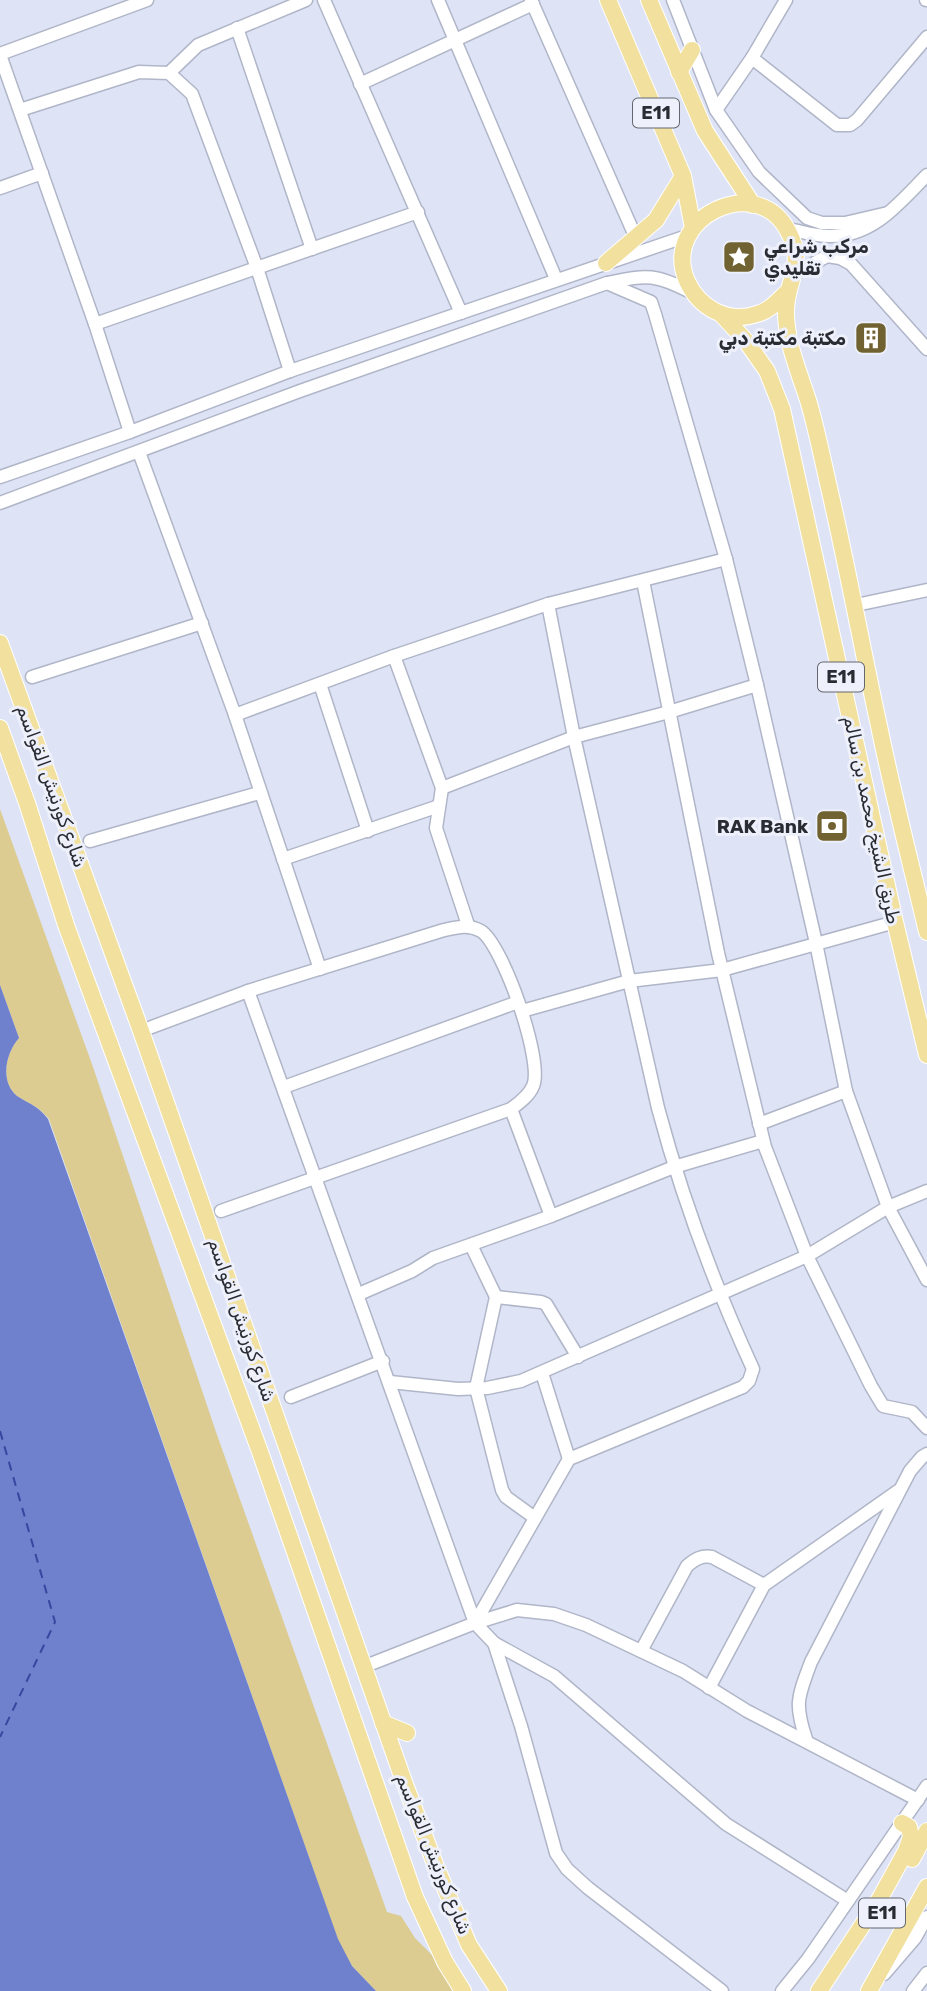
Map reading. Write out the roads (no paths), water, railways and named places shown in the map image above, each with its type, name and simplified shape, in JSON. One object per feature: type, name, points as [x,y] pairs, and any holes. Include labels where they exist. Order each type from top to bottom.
[{"type":"main road","name":"E11","points":[[608,0],[683,176],[691,232]]},
{"type":"main road","name":"E11","points":[[649,0],[705,131],[753,205]]},
{"type":"main road","points":[[680,72],[692,50]]},
{"type":"main road","points":[[606,263],[656,220],[683,176]]},
{"type":"main road","points":[[736,203],[753,205],[778,218],[787,229],[794,245],[795,274],[786,293],[774,306],[757,314],[739,317],[720,314],[705,306],[693,293],[686,278],[683,261],[685,244],[704,216],[719,207],[736,203]]},
{"type":"main road","name":"طريق الشيخ محمد بن سالم","points":[[786,293],[786,315],[791,344],[812,413],[856,605],[879,727],[927,932]]},
{"type":"main road","name":"طريق الشيخ محمد بن سالم","points":[[720,314],[746,341],[767,372],[782,409],[927,1055]]},
{"type":"main road","name":"شارع كورنيش القواسم","points":[[0,643],[141,1031],[363,1667],[435,1864],[470,1945],[499,1991]]},
{"type":"main road","name":"شارع كورنيش القواسم","points":[[0,728],[66,925],[259,1449],[415,1897],[445,1962],[463,1991]]},
{"type":"main road","points":[[383,1723],[407,1733]]},
{"type":"main road","points":[[819,1991],[879,1900],[906,1852],[911,1837],[909,1827],[902,1823]]},
{"type":"main road","name":"E11","points":[[831,1991],[888,1903],[927,1831]]},
{"type":"main road","name":"E11","points":[[870,1991],[927,1887]]},
{"type":"street","points":[[130,432],[95,324],[0,55],[147,0]]},
{"type":"street","points":[[169,73],[192,49],[306,0]]},
{"type":"street","points":[[324,0],[461,313]]},
{"type":"street","points":[[438,0],[556,279]]},
{"type":"street","points":[[673,0],[716,110],[759,172],[807,218],[821,223],[845,223],[888,213]]},
{"type":"street","points":[[716,110],[752,58],[786,0]]},
{"type":"street","points":[[360,84],[532,2],[636,238]]},
{"type":"street","points":[[237,28],[312,248]]},
{"type":"street","points":[[752,58],[827,118],[837,125],[845,126],[857,120],[927,37]]},
{"type":"street","points":[[20,110],[139,72],[169,73],[192,94],[257,268],[290,371]]},
{"type":"street","points":[[0,188],[42,173]]},
{"type":"street","points":[[787,229],[829,237],[857,234],[888,213],[927,175]]},
{"type":"street","points":[[95,324],[418,212]]},
{"type":"street","points":[[0,478],[290,371],[691,232]]},
{"type":"street","points":[[795,274],[827,256],[847,261],[927,349]]},
{"type":"street","points":[[0,503],[300,391],[607,283],[642,275],[665,279],[693,293]]},
{"type":"street","points":[[607,283],[652,302],[726,559],[757,685],[816,943],[846,1091],[888,1207],[927,1280]]},
{"type":"street","points":[[139,452],[235,715],[320,969]]},
{"type":"street","points":[[235,715],[394,656],[548,604],[726,559]]},
{"type":"street","points":[[643,580],[722,970],[763,1141],[807,1256],[871,1386],[884,1406],[912,1412],[927,1428]]},
{"type":"street","points":[[856,605],[927,590]]},
{"type":"street","points":[[475,1623],[569,1459],[743,1387],[749,1381],[753,1368],[720,1296],[674,1167],[574,737],[548,604]]},
{"type":"street","points":[[32,677],[202,623]]},
{"type":"street","points":[[394,656],[442,788],[436,828],[468,925]]},
{"type":"street","points":[[320,684],[368,831]]},
{"type":"street","points":[[442,788],[574,737],[757,685]]},
{"type":"street","points":[[90,841],[259,793]]},
{"type":"street","points":[[284,859],[439,806]]},
{"type":"street","points":[[284,1087],[520,1007],[629,981],[722,970],[895,922]]},
{"type":"street","points":[[141,1031],[248,991],[444,930],[468,925],[485,934],[505,968],[520,1007],[536,1066],[533,1086],[523,1101],[510,1109],[222,1211]]},
{"type":"street","points":[[248,991],[475,1623],[494,1643],[554,1676],[726,1824],[848,1901]]},
{"type":"street","points":[[759,1124],[846,1091]]},
{"type":"street","points":[[510,1109],[551,1216]]},
{"type":"street","points":[[359,1294],[412,1271],[433,1258],[551,1216],[674,1167],[763,1141]]},
{"type":"street","points":[[390,1382],[458,1389],[521,1381],[807,1256],[888,1207],[927,1191]]},
{"type":"street","points":[[471,1245],[496,1297],[476,1388],[502,1490],[506,1497],[535,1518]]},
{"type":"street","points":[[496,1297],[546,1304],[578,1357]]},
{"type":"street","points":[[291,1396],[383,1361]]},
{"type":"street","points":[[542,1373],[569,1459]]},
{"type":"street","points":[[806,1739],[797,1714],[800,1693],[811,1662],[910,1471],[927,1454]]},
{"type":"street","points":[[709,1689],[764,1585],[901,1488]]},
{"type":"street","points":[[641,1651],[687,1566],[694,1559],[712,1557],[764,1585]]},
{"type":"street","points":[[363,1667],[475,1623],[517,1610],[554,1614],[586,1625],[683,1671],[747,1711],[806,1739],[918,1800]]},
{"type":"street","points":[[494,1643],[521,1726],[556,1853],[567,1869],[588,1888],[722,1991]]},
{"type":"street","points":[[782,1991],[927,1786]]},
{"type":"street","points":[[870,1991],[915,1938],[927,1917]]},
{"type":"street","points":[[913,1991],[927,1973]]},
{"type":"water","points":[[0,985],[19,1038],[10,1052],[6,1068],[8,1083],[17,1096],[37,1108],[48,1119],[338,1939],[352,1966],[376,1991],[0,1991]]},
{"type":"place","name":"مركب شراعي تقليدي","points":[[739,257]]},
{"type":"place","name":"مكتبة مكتبة دبي","points":[[871,338]]},
{"type":"place","name":"RAK Bank","points":[[832,826]]}]
